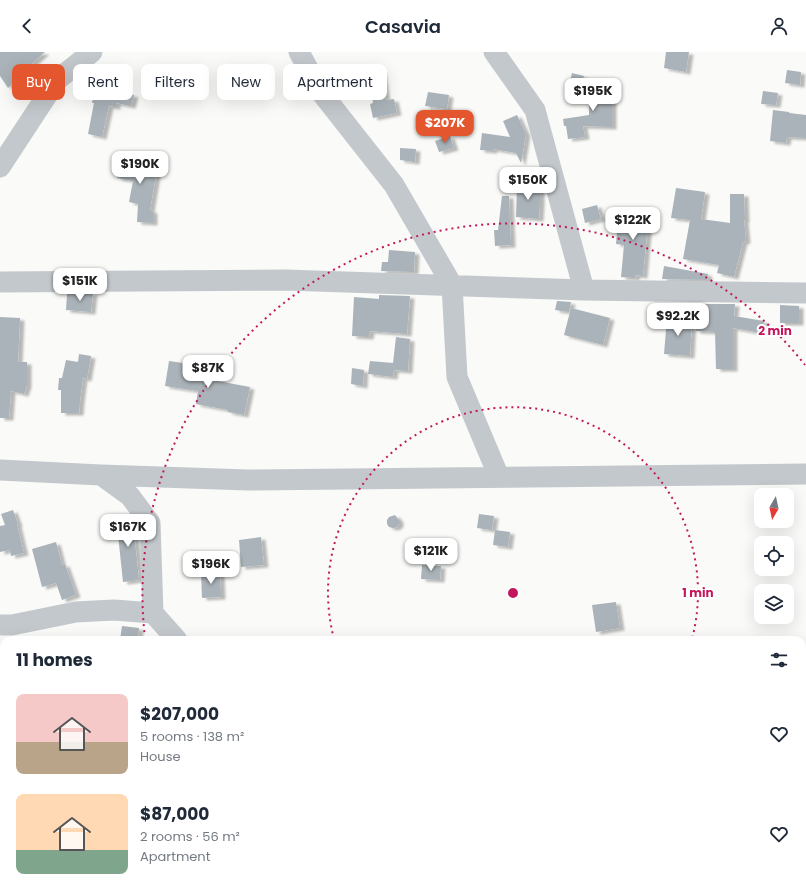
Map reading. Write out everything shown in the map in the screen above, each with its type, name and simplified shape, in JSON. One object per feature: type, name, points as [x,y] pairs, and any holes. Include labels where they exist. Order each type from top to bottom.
[{"type":"street","points":[[0,168],[57,80],[92,52]]},
{"type":"street","points":[[299,52],[320,91],[394,185],[452,285],[458,376],[498,477]]},
{"type":"street","points":[[494,52],[535,110],[584,290]]},
{"type":"street","points":[[0,282],[285,280],[584,290],[806,293]]},
{"type":"street","points":[[0,470],[248,480],[806,474]]},
{"type":"street","points":[[101,475],[130,496],[150,523],[153,613],[173,636]]},
{"type":"street","points":[[0,625],[12,625],[76,612],[114,610],[153,613]]},
{"type":"building","points":[[0,52],[45,52],[32,64],[12,64],[12,84],[8,88],[0,76]]},
{"type":"building","points":[[666,52],[689,52],[686,72],[664,68]]},
{"type":"building","points":[[787,70],[801,72],[800,85],[785,83]]},
{"type":"building","points":[[572,73],[584,76],[581,88],[569,85]]},
{"type":"building","points":[[589,84],[612,85],[612,127],[583,126],[585,137],[568,139],[566,126],[564,126],[563,119],[589,115]]},
{"type":"building","points":[[763,91],[778,93],[776,105],[761,104]]},
{"type":"building","points":[[428,92],[449,95],[447,109],[425,106]]},
{"type":"building","points":[[394,99],[397,113],[373,118],[370,104],[373,103],[373,100]]},
{"type":"building","points":[[92,100],[133,100],[131,106],[116,103],[116,107],[109,106],[102,137],[88,134],[94,103],[92,103]]},
{"type":"building","points":[[773,110],[806,115],[806,138],[787,137],[786,143],[770,141]]},
{"type":"building","points":[[517,115],[526,134],[521,163],[516,153],[493,149],[493,151],[480,150],[482,133],[510,137],[503,121]]},
{"type":"building","points":[[450,136],[454,148],[439,152],[435,141]]},
{"type":"building","points":[[400,148],[416,149],[415,162],[400,160]]},
{"type":"building","points":[[121,157],[158,163],[150,210],[153,211],[153,223],[137,222],[138,204],[129,202],[133,181],[117,178]]},
{"type":"building","points":[[517,184],[540,185],[539,219],[516,217]]},
{"type":"building","points":[[676,188],[705,192],[701,219],[730,223],[730,194],[744,194],[746,241],[743,242],[734,277],[717,273],[719,265],[683,259],[690,220],[671,218]]},
{"type":"building","points":[[502,196],[509,196],[511,245],[495,246],[494,230],[498,230]]},
{"type":"building","points":[[597,205],[601,219],[585,223],[582,209]]},
{"type":"building","points":[[619,208],[649,211],[643,276],[636,275],[635,278],[621,277],[624,245],[616,244]]},
{"type":"building","points":[[389,250],[415,252],[414,272],[381,271],[382,262],[388,262]]},
{"type":"building","points":[[664,266],[708,274],[707,280],[662,279]]},
{"type":"building","points":[[93,293],[91,312],[66,310],[67,294]]},
{"type":"building","points":[[379,295],[410,296],[407,334],[370,331],[369,337],[352,336],[354,297],[379,299]]},
{"type":"building","points":[[557,301],[571,302],[569,312],[555,310]]},
{"type":"building","points":[[697,304],[735,304],[734,316],[764,321],[762,333],[733,328],[733,369],[716,369],[715,332],[696,331]]},
{"type":"building","points":[[780,305],[799,306],[799,323],[780,323]]},
{"type":"building","points":[[571,308],[610,318],[603,345],[564,335]]},
{"type":"building","points":[[0,317],[20,318],[18,362],[27,362],[27,385],[24,394],[11,391],[9,418],[0,418]]},
{"type":"building","points":[[667,318],[692,320],[690,356],[664,354]]},
{"type":"building","points":[[396,337],[410,339],[408,371],[394,370],[393,377],[368,374],[370,361],[393,363]]},
{"type":"building","points":[[79,354],[91,356],[87,379],[83,378],[79,413],[61,413],[61,390],[58,390],[59,378],[62,378],[66,360],[78,362]]},
{"type":"building","points":[[169,361],[190,364],[189,371],[213,375],[212,380],[250,387],[244,415],[228,412],[228,410],[196,404],[198,391],[165,386]]},
{"type":"building","points":[[352,368],[364,370],[363,386],[351,384]]},
{"type":"building","points":[[13,510],[18,524],[24,553],[11,556],[10,550],[0,552],[0,526],[5,525],[1,514]]},
{"type":"building","points":[[479,514],[494,516],[492,530],[477,528]]},
{"type":"building","points":[[129,515],[133,521],[139,580],[123,582],[116,516]]},
{"type":"building","points":[[395,515],[399,520],[399,524],[397,527],[389,527],[387,520],[389,517]]},
{"type":"building","points":[[495,530],[510,532],[508,547],[493,545]]},
{"type":"building","points":[[261,537],[264,565],[241,567],[239,540]]},
{"type":"building","points":[[56,542],[62,565],[65,564],[76,595],[62,600],[56,583],[42,587],[32,549]]},
{"type":"building","points":[[422,565],[441,566],[440,580],[421,579]]},
{"type":"building","points":[[220,572],[221,597],[202,598],[201,573]]},
{"type":"building","points":[[616,602],[620,628],[596,632],[592,605]]},
{"type":"building","points":[[122,626],[139,628],[138,636],[121,636]]}]
